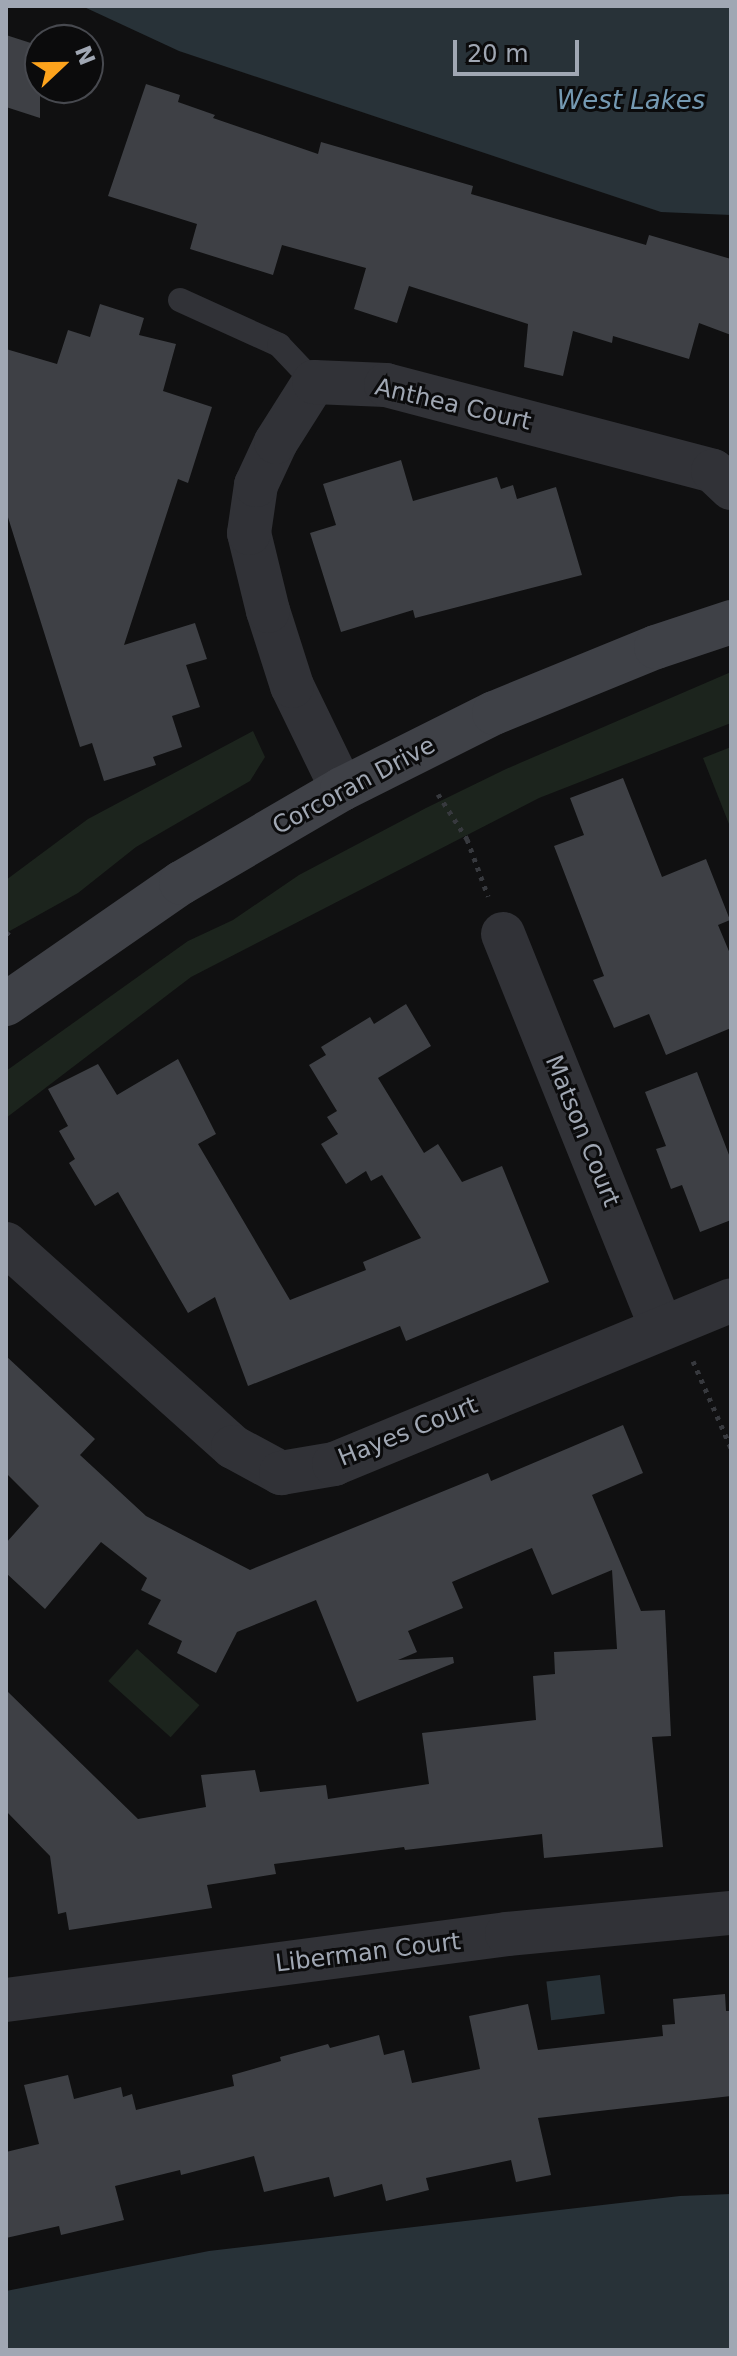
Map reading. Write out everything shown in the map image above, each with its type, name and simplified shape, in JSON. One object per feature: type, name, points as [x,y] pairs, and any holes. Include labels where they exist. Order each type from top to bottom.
[{"type":"street","name":"Anthea Court","points":[[314,382],[401,389],[713,471],[731,488]]},
{"type":"street","points":[[314,382],[276,442],[256,485],[249,533],[268,611],[292,686],[316,743],[342,789]]},
{"type":"street","name":"Corcoran Drive","points":[[6,1004],[181,883],[342,789],[494,713],[656,647],[731,622]]},
{"type":"street","name":"Matson Court","points":[[503,934],[661,1328]]},
{"type":"street","name":"Hayes Court","points":[[6,1244],[233,1447],[281,1473],[334,1464],[731,1300]]},
{"type":"street","name":"Liberman Court","points":[[6,2000],[507,1934],[731,1913]]},
{"type":"lane","points":[[180,300],[279,345],[314,382]]},
{"type":"path","points":[[438,794],[467,839],[503,934]]},
{"type":"path","points":[[661,1328],[689,1349],[714,1416],[731,1448]]},
{"type":"shaded area","points":[[731,672],[731,723],[539,798],[191,977],[6,1118],[6,1071],[188,941],[233,920],[299,875],[426,808],[506,769]]},
{"type":"shaded area","points":[[253,731],[265,757],[250,781],[136,847],[78,893],[6,933],[6,880],[88,819]]},
{"type":"shaded area","points":[[731,747],[731,829],[703,758]]},
{"type":"shaded area","points":[[137,1649],[199,1705],[171,1737],[108,1681]]},
{"type":"water","name":"West Lakes","points":[[82,6],[731,6],[731,215],[661,212],[179,51]]},
{"type":"water","points":[[600,1975],[605,2014],[551,2020],[546,1982]]},
{"type":"water","points":[[731,2194],[731,2350],[6,2350],[6,2291],[209,2251],[680,2196]]},
{"type":"building","points":[[6,35],[24,41],[24,104],[40,104],[40,118],[6,107]]},
{"type":"building","points":[[146,84],[180,95],[178,102],[215,115],[213,118],[318,154],[321,142],[473,186],[471,194],[646,245],[649,235],[731,259],[731,335],[699,323],[689,359],[613,336],[612,343],[573,331],[563,376],[524,367],[528,324],[409,286],[397,323],[354,309],[366,268],[282,245],[273,275],[190,249],[197,224],[108,196]]},
{"type":"building","points":[[100,304],[144,318],[139,335],[176,344],[163,391],[212,407],[188,483],[178,479],[124,645],[195,623],[207,659],[186,665],[200,707],[172,716],[182,747],[153,757],[156,765],[104,781],[92,743],[80,747],[6,511],[6,349],[57,364],[68,330],[90,337]]},
{"type":"building","points":[[401,460],[413,501],[497,477],[501,489],[513,485],[517,499],[556,487],[582,575],[415,618],[413,610],[341,632],[310,533],[336,525],[323,484]]},
{"type":"building","points":[[623,778],[662,877],[706,859],[730,920],[718,925],[731,956],[731,1028],[666,1055],[649,1014],[614,1028],[593,980],[604,976],[554,846],[584,835],[570,798]]},
{"type":"building","points":[[406,1004],[431,1046],[378,1078],[424,1153],[438,1144],[462,1182],[502,1166],[549,1282],[406,1341],[400,1326],[248,1386],[215,1297],[188,1313],[118,1192],[95,1206],[69,1163],[75,1159],[59,1131],[68,1126],[48,1089],[98,1064],[117,1095],[178,1059],[216,1134],[198,1144],[290,1300],[366,1270],[363,1262],[421,1238],[382,1175],[371,1181],[366,1171],[346,1184],[321,1144],[338,1134],[327,1117],[337,1111],[309,1065],[326,1055],[321,1047],[370,1017],[374,1024]]},
{"type":"building","points":[[697,1072],[731,1160],[731,1220],[700,1232],[682,1185],[671,1189],[656,1149],[666,1146],[645,1092]]},
{"type":"building","points":[[6,1356],[95,1439],[80,1455],[146,1516],[250,1570],[488,1473],[491,1481],[623,1425],[643,1473],[592,1495],[641,1611],[665,1610],[671,1736],[652,1737],[663,1847],[544,1858],[542,1834],[405,1850],[404,1847],[274,1864],[276,1874],[207,1885],[212,1908],[69,1930],[66,1912],[58,1914],[50,1856],[6,1811],[6,1690],[138,1819],[206,1807],[201,1775],[255,1770],[260,1792],[326,1785],[328,1799],[429,1784],[422,1733],[536,1720],[533,1676],[555,1674],[554,1652],[617,1649],[612,1570],[552,1595],[532,1548],[452,1582],[463,1608],[408,1631],[417,1652],[398,1660],[453,1657],[454,1663],[357,1702],[316,1600],[237,1632],[216,1673],[177,1653],[182,1641],[148,1624],[161,1600],[141,1590],[147,1578],[101,1542],[45,1609],[6,1573],[6,1543],[39,1506],[6,1473]]},
{"type":"building","points":[[725,1994],[726,2011],[731,2011],[731,2096],[538,2118],[551,2175],[516,2182],[511,2160],[426,2178],[429,2190],[386,2201],[382,2184],[334,2197],[329,2177],[264,2192],[254,2156],[181,2175],[180,2170],[115,2186],[124,2220],[61,2235],[59,2226],[6,2238],[6,2152],[39,2144],[24,2085],[68,2075],[74,2099],[121,2087],[123,2097],[132,2094],[136,2110],[234,2086],[232,2075],[281,2061],[280,2057],[379,2035],[384,2055],[404,2050],[412,2083],[480,2069],[469,2016],[528,2004],[538,2050],[663,2036],[662,2025],[675,2024],[673,1999]]}]
